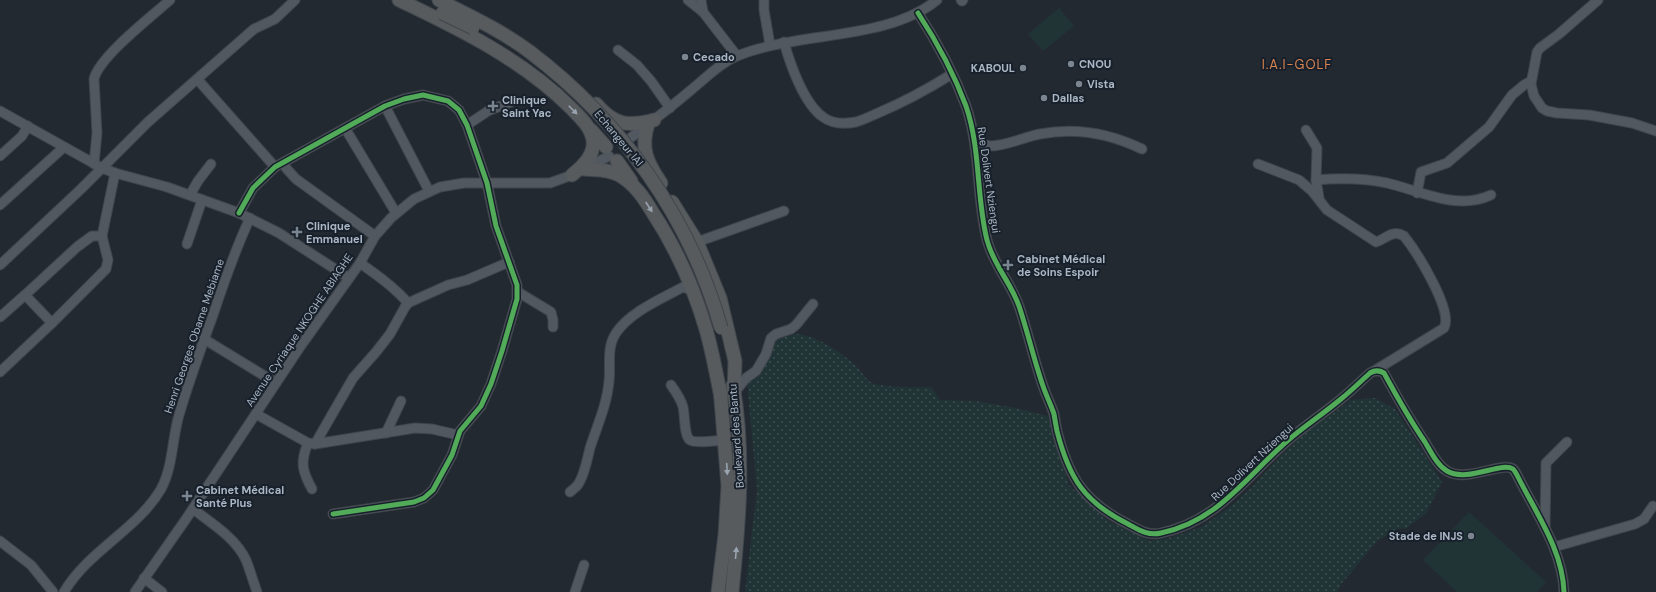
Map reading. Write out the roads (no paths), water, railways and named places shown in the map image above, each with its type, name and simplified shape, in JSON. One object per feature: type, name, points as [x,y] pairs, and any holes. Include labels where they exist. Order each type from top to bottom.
[{"type":"highway","points":[[399,0],[454,27],[512,60],[553,92],[589,129],[611,155],[636,188],[672,246],[692,291],[705,326],[721,397]]},
{"type":"highway","points":[[408,0],[446,3],[493,22],[537,50],[561,70],[601,110],[628,140],[654,174],[697,242],[716,286],[728,326],[735,361],[734,393]]},
{"type":"highway","name":"Echangeur IAI","points":[[446,3],[493,29],[529,52],[576,91],[609,125],[648,173],[676,217],[690,244],[706,282],[717,330]]},
{"type":"highway","points":[[601,110],[618,122],[625,124],[641,123],[647,125],[644,137],[644,149],[654,174]]},
{"type":"highway","points":[[572,176],[583,166],[592,152],[593,138],[589,129]]},
{"type":"highway","points":[[587,167],[616,173],[636,188]]},
{"type":"highway","name":"Boulevard des Bantu","points":[[717,330],[726,349],[734,393],[741,475],[739,519],[732,592]]},
{"type":"highway","name":"Boulevard des Bantu","points":[[717,330],[728,486],[725,535],[718,592]]},
{"type":"street","points":[[98,166],[95,74],[106,58],[170,0]]},
{"type":"street","points":[[0,265],[98,166],[198,80],[254,29],[275,18],[295,0]]},
{"type":"street","points":[[688,0],[704,12],[737,56]]},
{"type":"street","points":[[701,0],[704,12]]},
{"type":"street","points":[[764,0],[764,10],[770,45]]},
{"type":"street","points":[[628,140],[670,108],[719,67],[737,56],[770,45],[862,29],[898,20],[918,13],[937,0]]},
{"type":"street","points":[[1598,0],[1560,34],[1540,48],[1537,52],[1531,81],[1532,92],[1538,104],[1547,111],[1589,115],[1632,123],[1656,131]]},
{"type":"street","name":"Rue Dolivert Nziengui","points":[[918,13],[934,38],[952,74],[966,108],[975,142],[984,227],[988,242],[992,255],[1018,304],[1043,387],[1054,413],[1057,430],[1068,466],[1075,481],[1082,490],[1103,509],[1121,521],[1148,534],[1158,534],[1170,531],[1202,518],[1228,499],[1284,444],[1340,400],[1370,373],[1444,328],[1447,324],[1446,317],[1431,279],[1404,236],[1400,234],[1393,234],[1376,242],[1332,214],[1319,200]]},
{"type":"street","points":[[784,42],[791,64],[808,98],[823,117],[836,123],[856,122],[875,114],[921,93],[952,74]]},
{"type":"street","points":[[618,50],[638,65],[670,108]]},
{"type":"street","points":[[198,80],[275,167]]},
{"type":"street","points":[[1417,193],[1422,172],[1441,166],[1453,158],[1489,127],[1512,95],[1531,81]]},
{"type":"street","points":[[238,213],[253,188],[275,167],[385,106],[404,99],[423,95],[442,98],[460,110],[467,124],[487,183],[496,226],[513,271],[518,292],[491,384],[481,406],[458,435],[452,455],[432,490],[424,498],[414,502],[333,514]]},
{"type":"street","points":[[467,124],[488,111],[511,102]]},
{"type":"street","points":[[385,106],[429,191]]},
{"type":"street","points":[[0,111],[98,166],[115,173],[137,178],[190,195],[250,218],[279,233],[349,278]]},
{"type":"street","points":[[0,156],[22,136],[28,126]]},
{"type":"street","points":[[345,128],[396,213]]},
{"type":"street","points":[[1306,130],[1317,148],[1316,180],[1319,200]]},
{"type":"street","points":[[975,142],[988,146],[1004,144],[1041,134],[1083,131],[1122,140],[1142,149]]},
{"type":"street","points":[[614,135],[628,140],[629,156],[625,159],[611,155],[610,138],[614,135]]},
{"type":"street","points":[[0,205],[64,147]]},
{"type":"street","name":"Avenue Cyriaque NKOGHE ABIAGHE","points":[[135,592],[193,509],[276,383],[360,262],[375,236],[396,213],[414,199],[429,191],[452,184],[550,183],[572,176],[611,155]]},
{"type":"street","points":[[284,162],[286,168],[296,179],[375,236]]},
{"type":"street","points":[[190,195],[198,181],[211,164]]},
{"type":"street","points":[[1258,164],[1299,180],[1319,200]]},
{"type":"street","points":[[0,372],[106,269],[108,260],[102,236],[115,173]]},
{"type":"street","points":[[1316,180],[1349,178],[1362,179],[1387,184],[1417,193],[1462,202],[1482,200],[1491,195]]},
{"type":"street","points":[[187,244],[202,200]]},
{"type":"street","points":[[697,242],[784,211]]},
{"type":"street","name":"Henri Georges Obame Mebiame","points":[[64,592],[87,563],[140,515],[162,488],[167,475],[178,418],[237,245],[250,218]]},
{"type":"street","points":[[0,317],[77,246],[92,236],[102,236]]},
{"type":"street","points":[[360,262],[399,293],[408,303]]},
{"type":"street","points":[[312,489],[305,475],[302,462],[311,444],[353,378],[390,334],[408,303],[448,285],[467,280],[509,262]]},
{"type":"street","points":[[570,492],[579,484],[583,475],[600,423],[609,381],[610,347],[616,333],[636,314],[683,287],[692,291]]},
{"type":"street","points":[[518,292],[551,312],[554,320],[553,327]]},
{"type":"street","points":[[25,295],[52,323]]},
{"type":"street","points":[[734,393],[746,378],[756,371],[766,354],[771,338],[776,334],[794,328],[813,304]]},
{"type":"street","points":[[204,339],[276,383]]},
{"type":"street","points":[[1374,371],[1384,373],[1439,465],[1447,471],[1455,474],[1466,475],[1504,467],[1512,469],[1518,477],[1554,547],[1561,568],[1564,592]]},
{"type":"street","points":[[671,385],[679,396],[683,406],[686,436],[689,440],[695,442],[725,440]]},
{"type":"street","points":[[386,433],[401,401]]},
{"type":"street","points":[[256,414],[311,444],[425,428],[458,435]]},
{"type":"street","points":[[1545,530],[1546,464],[1567,442]]},
{"type":"street","points":[[1554,547],[1635,524],[1644,519],[1653,506]]},
{"type":"street","points":[[193,509],[224,533],[238,548],[246,559],[257,592]]},
{"type":"street","points":[[0,541],[31,565],[53,592]]},
{"type":"street","points":[[575,592],[584,566]]},
{"type":"street","points":[[144,578],[162,592]]},
{"type":"place","name":"Cecado","points":[[685,57]]},
{"type":"place","name":"CNOU","points":[[1071,64]]},
{"type":"place","name":"KABOUL","points":[[1023,68]]},
{"type":"place","name":"Vista","points":[[1079,84]]},
{"type":"place","name":"Dallas","points":[[1044,98]]},
{"type":"place","name":"Clinique Saint Yac","points":[[493,106]]},
{"type":"place","name":"Clinique Emmanuel","points":[[297,232]]},
{"type":"place","name":"Cabinet Médical de Soins Espoir","points":[[1008,265]]},
{"type":"place","name":"Cabinet Médical Santé Plus","points":[[187,496]]},
{"type":"place","name":"Stade de INJS","points":[[1471,536]]},
{"type":"district","name":"I.A.I-GOLF","points":[[1297,64]]}]
